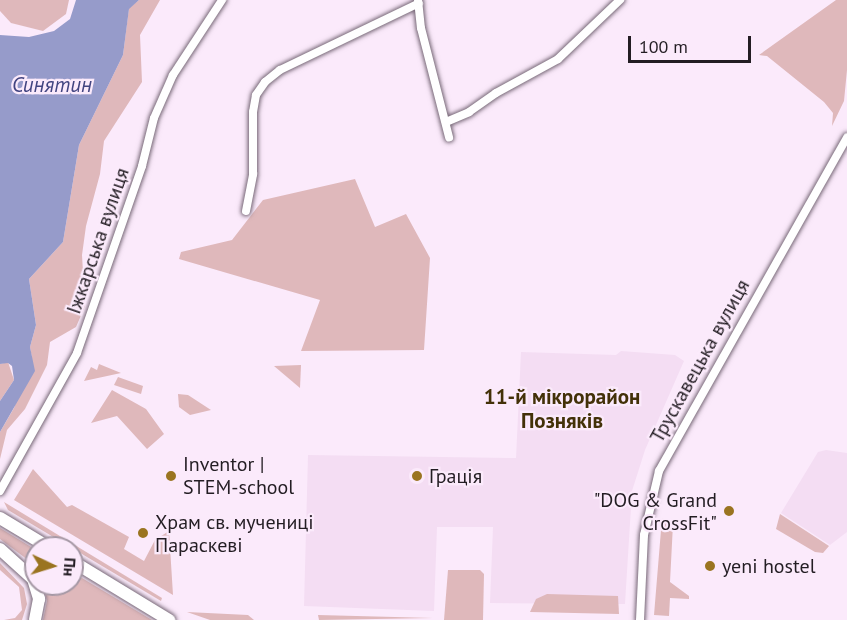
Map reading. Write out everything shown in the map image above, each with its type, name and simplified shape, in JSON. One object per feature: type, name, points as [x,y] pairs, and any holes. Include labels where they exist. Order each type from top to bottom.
[{"type":"main road","points":[[0,518],[29,536]]},
{"type":"main road","points":[[0,549],[24,565]]},
{"type":"main road","points":[[84,568],[169,620]]},
{"type":"main road","points":[[35,620],[38,596]]},
{"type":"street","name":"Іжкарська вулиця","points":[[0,491],[77,353],[142,166],[154,118],[173,75],[222,0]]},
{"type":"street","points":[[446,122],[470,112],[496,93],[558,59],[620,0]]},
{"type":"street","points":[[246,211],[253,174],[253,112],[256,95],[265,82],[280,70],[419,2],[421,28],[449,137]]},
{"type":"street","name":"Трускавецька вулиця","points":[[640,620],[644,535],[659,471],[847,137]]},
{"type":"shaded area","points":[[0,0],[69,0],[66,14],[43,31],[11,23],[0,11]]},
{"type":"shaded area","points":[[139,0],[160,0],[140,35],[142,82],[104,141],[100,174],[86,226],[82,255],[85,306],[76,327],[50,342],[47,365],[25,409],[7,430],[0,459],[0,432],[14,408],[32,358],[30,347],[36,325],[29,279],[63,242],[79,145],[123,55],[129,8]]},
{"type":"shaded area","points":[[836,0],[847,0],[847,70],[844,101],[832,126],[833,113],[824,102],[767,56],[759,55]]},
{"type":"shaded area","points":[[355,179],[375,227],[406,214],[430,258],[424,350],[301,351],[320,300],[179,259],[181,252],[232,240],[263,200]]},
{"type":"shaded area","points":[[621,351],[675,355],[684,361],[645,450],[632,491],[625,604],[490,603],[493,527],[437,527],[434,611],[304,606],[308,455],[516,458],[521,352],[616,355]]},
{"type":"shaded area","points":[[8,362],[14,380],[0,401],[0,364]]},
{"type":"shaded area","points":[[99,364],[121,373],[84,381],[91,367],[97,370]]},
{"type":"shaded area","points":[[301,365],[300,388],[274,366]]},
{"type":"shaded area","points":[[118,377],[143,386],[141,394],[114,385]]},
{"type":"shaded area","points":[[112,390],[146,409],[164,434],[147,449],[117,416],[91,423]]},
{"type":"shaded area","points":[[178,394],[188,395],[211,410],[190,415],[179,407]]},
{"type":"shaded area","points":[[826,450],[847,453],[847,532],[830,545],[781,513],[818,452]]},
{"type":"shaded area","points":[[33,469],[67,507],[72,505],[129,537],[124,549],[144,561],[155,540],[169,531],[173,595],[84,542],[84,536],[74,536],[14,500]]},
{"type":"shaded area","points":[[4,502],[60,536],[52,536],[8,510]]},
{"type":"shaded area","points":[[780,514],[829,546],[823,553],[815,552],[776,529]]},
{"type":"shaded area","points":[[662,518],[673,524],[670,582],[689,596],[689,599],[670,598],[669,616],[654,615]]},
{"type":"shaded area","points":[[0,528],[24,543],[24,557],[0,539]]},
{"type":"shaded area","points":[[84,551],[162,598],[161,601],[84,555]]},
{"type":"shaded area","points":[[0,563],[24,588],[27,604],[22,620],[4,620],[15,618],[22,610],[19,587],[0,570]]},
{"type":"shaded area","points":[[448,570],[480,570],[484,574],[483,620],[444,620]]},
{"type":"shaded area","points":[[84,579],[152,620],[43,620],[46,596],[84,596]]},
{"type":"shaded area","points":[[547,594],[618,596],[619,614],[530,612],[536,599]]},
{"type":"shaded area","points":[[187,612],[248,615],[254,620],[210,620]]},
{"type":"shaded area","points":[[318,615],[433,618],[319,620]]},
{"type":"water","name":"Синятин","points":[[76,0],[139,0],[129,9],[123,55],[79,145],[63,242],[29,279],[36,325],[30,347],[35,371],[0,432],[0,401],[14,380],[12,366],[8,363],[0,364],[0,35],[29,37],[54,31],[70,19]]},
{"type":"place","name":"Inventor | STEM-school","points":[[171,476]]},
{"type":"place","name":"Грація","points":[[417,476]]},
{"type":"place","name":"\"DOG & Grand CrossFit\"","points":[[729,511]]},
{"type":"place","name":"Храм св. мучениці Параскеві","points":[[143,533]]},
{"type":"place","name":"yeni hostel","points":[[710,566]]},
{"type":"district","name":"11-й мікрорайон Позняків","points":[[562,409]]}]
